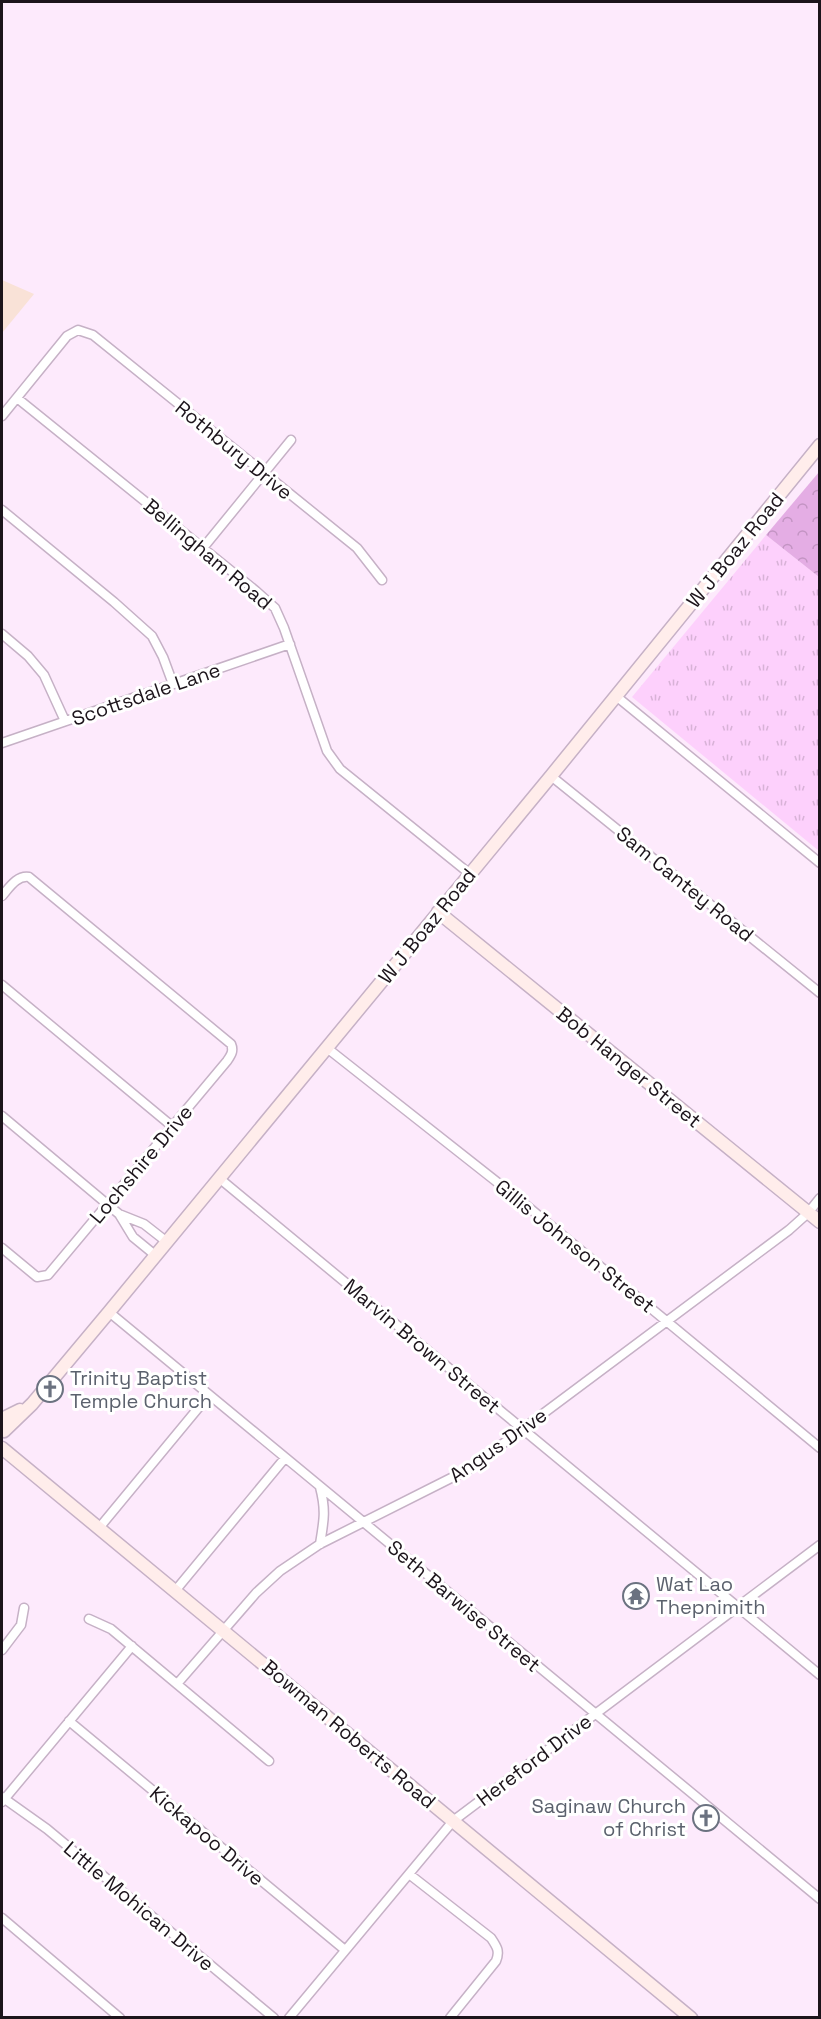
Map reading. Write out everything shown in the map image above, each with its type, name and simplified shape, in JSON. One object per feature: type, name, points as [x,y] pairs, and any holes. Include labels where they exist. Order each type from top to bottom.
[{"type":"street","name":"Rothbury Drive","points":[[16,398],[67,336],[78,330],[93,335],[357,548],[382,580]]},
{"type":"street","points":[[2,416],[16,398]]},
{"type":"street","name":"Bellingham Road","points":[[16,398],[275,608],[331,759],[340,769],[470,874]]},
{"type":"street","points":[[203,548],[291,440]]},
{"type":"street","name":"W J Boaz Road","points":[[2,1431],[32,1404],[109,1312],[551,776],[819,445]]},
{"type":"street","points":[[2,510],[152,636],[173,684]]},
{"type":"street","points":[[2,634],[28,656],[44,675],[65,721]]},
{"type":"street","name":"Scottsdale Lane","points":[[2,743],[290,644]]},
{"type":"street","points":[[615,696],[819,864]]},
{"type":"street","name":"Sam Cantey Road","points":[[551,776],[819,993]]},
{"type":"street","name":"Lochshire Drive","points":[[2,896],[14,882],[25,876],[29,877],[233,1047],[227,1061],[52,1271],[43,1277],[37,1277],[2,1248]]},
{"type":"street","name":"Bob Hanger Street","points":[[438,912],[819,1222]]},
{"type":"street","points":[[2,985],[172,1126]]},
{"type":"street","name":"Gillis Johnson Street","points":[[327,1048],[521,1201],[819,1448]]},
{"type":"street","points":[[2,1116],[108,1204],[119,1214],[133,1237],[155,1255]]},
{"type":"street","name":"Marvin Brown Street","points":[[219,1178],[819,1675]]},
{"type":"street","name":"Angus Drive","points":[[177,1684],[222,1630],[280,1571],[320,1544],[457,1476],[523,1430],[789,1230],[808,1213],[819,1198]]},
{"type":"street","points":[[119,1214],[144,1224],[167,1242]]},
{"type":"street","name":"Seth Barwise Street","points":[[109,1312],[819,1899]]},
{"type":"street","points":[[99,1528],[209,1395]]},
{"type":"street","name":"W J Boaz Road","points":[[2,1419],[32,1404]]},
{"type":"street","name":"Bowman Roberts Road","points":[[4,1450],[691,2018]]},
{"type":"street","points":[[175,1591],[285,1458]]},
{"type":"street","points":[[320,1487],[325,1514],[320,1544]]},
{"type":"street","name":"Hereford Drive","points":[[289,2018],[453,1821],[819,1545]]},
{"type":"street","points":[[2,1650],[21,1624],[24,1608]]},
{"type":"street","points":[[89,1619],[111,1629],[269,1761]]},
{"type":"street","points":[[2,1799],[132,1646]]},
{"type":"street","name":"Kickapoo Drive","points":[[69,1721],[345,1950]]},
{"type":"street","name":"Little Mohican Drive","points":[[2,1799],[46,1829],[274,2018]]},
{"type":"street","points":[[409,1874],[491,1938],[499,1954],[496,1961],[450,2018]]},
{"type":"street","points":[[2,1918],[120,2018]]},
{"type":"shaded area","points":[[2,280],[34,294],[2,333]]},
{"type":"green space","points":[[819,472],[819,577],[766,535]]},
{"type":"green space","points":[[766,535],[819,577],[819,851],[632,697]]},
{"type":"place","name":"Trinity Baptist Temple Church","points":[[50,1389]]},
{"type":"place","name":"Wat Lao Thepnimith","points":[[636,1596]]},
{"type":"place","name":"Saginaw Church of Christ","points":[[706,1818]]}]
